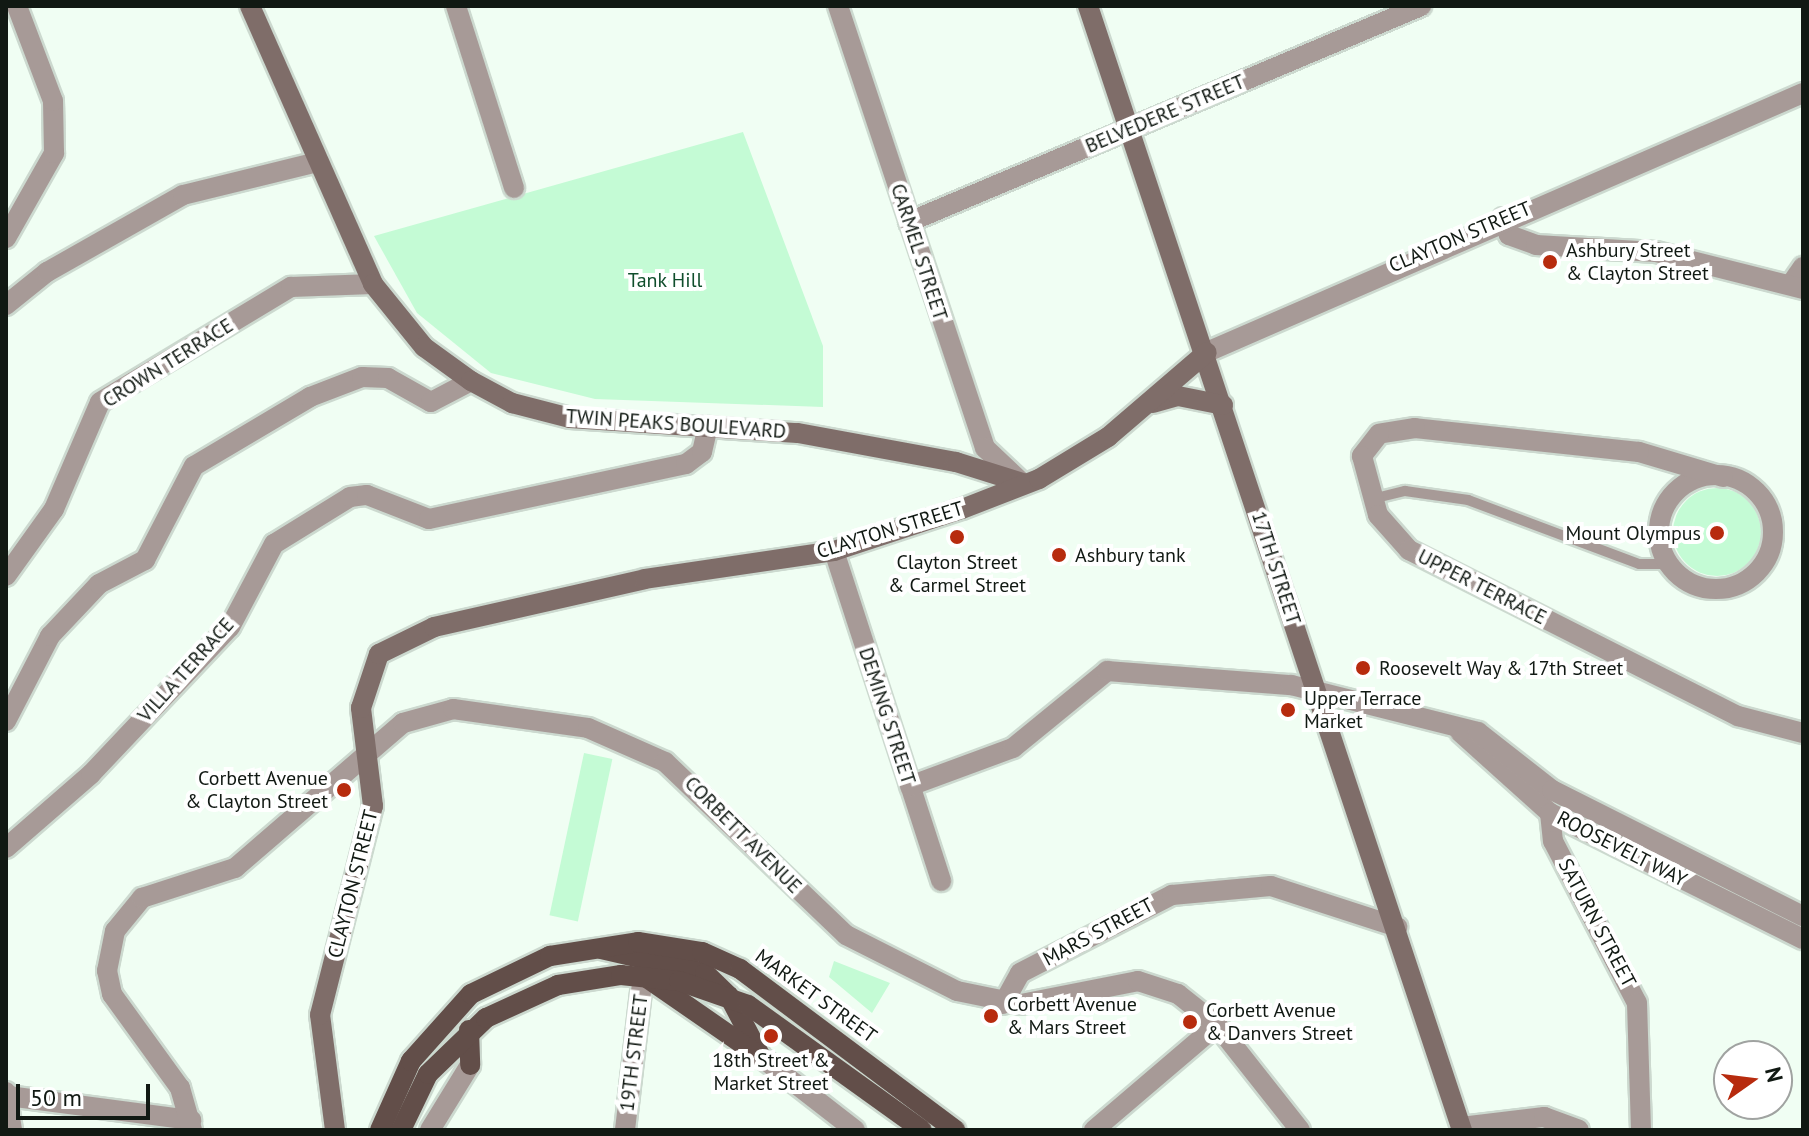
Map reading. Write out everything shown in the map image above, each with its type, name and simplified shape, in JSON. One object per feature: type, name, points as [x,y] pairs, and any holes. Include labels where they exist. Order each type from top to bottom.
[{"type":"main road","name":"TWIN PEAKS BOULEVARD","points":[[250,6],[373,284],[424,347],[471,381],[512,403],[570,418],[708,427],[848,441],[1023,483]]},
{"type":"main road","name":"17TH STREET","points":[[1088,6],[1207,352],[1462,1128]]},
{"type":"main road","name":"CLAYTON STREET","points":[[335,1130],[319,1028],[373,806],[367,749],[365,676],[379,654],[403,638],[619,584],[834,551],[1023,483],[1096,445],[1207,352]]},
{"type":"main road","points":[[1148,404],[1178,396],[1223,405]]},
{"type":"main road","points":[[594,945],[697,969],[729,996],[783,1026],[922,1130]]},
{"type":"main road","name":"MARKET STREET","points":[[380,1130],[411,1061],[453,1009],[528,963],[594,945],[683,947],[740,969],[955,1130]]},
{"type":"main road","points":[[643,975],[761,1057]]},
{"type":"main road","points":[[401,1130],[428,1074],[469,1030],[558,985],[643,975],[729,996],[761,1057]]},
{"type":"main road","points":[[469,1030],[470,1065]]},
{"type":"street","points":[[6,238],[54,153],[53,101],[17,6]]},
{"type":"street","points":[[456,6],[514,188]]},
{"type":"street","name":"CARMEL STREET","points":[[838,6],[985,448],[1023,483]]},
{"type":"street","name":"BELVEDERE STREET","points":[[909,222],[1396,11],[1421,6]]},
{"type":"street","name":"CLAYTON STREET","points":[[1207,352],[1503,218],[1803,93]]},
{"type":"street","points":[[6,305],[47,272],[183,195],[317,162]]},
{"type":"street","points":[[1503,218],[1509,235],[1536,245],[1656,252],[1799,280]]},
{"type":"street","name":"CROWN TERRACE","points":[[6,576],[54,509],[100,402],[291,287],[373,284]]},
{"type":"street","points":[[6,721],[50,636],[99,584],[145,560],[194,466],[310,397],[362,377],[388,378],[431,402],[471,381]]},
{"type":"street","name":"VILLA TERRACE","points":[[6,848],[100,766],[230,627],[274,544],[350,497],[367,495],[429,519],[686,464],[702,452],[708,427]]},
{"type":"street","name":"UPPER TERRACE","points":[[1665,564],[1685,579],[1722,590],[1759,569],[1774,528],[1769,504],[1723,477],[1655,456],[1390,430],[1370,439],[1362,456],[1372,500],[1409,550],[1738,716],[1803,733]]},
{"type":"street","points":[[1655,456],[1670,500]]},
{"type":"street","points":[[1665,564],[1659,544],[1670,500],[1687,480],[1723,477]]},
{"type":"street","name":"DEMING STREET","points":[[834,551],[941,881]]},
{"type":"street","name":"ROOSEVELT WAY","points":[[910,786],[1013,748],[1107,671],[1316,689],[1460,732],[1478,732],[1552,790],[1803,916]]},
{"type":"street","name":"CORBETT AVENUE","points":[[192,1125],[180,1088],[112,994],[107,971],[115,931],[142,898],[235,868],[367,749],[441,709],[616,737],[684,776],[846,935],[957,991],[1003,1004],[1150,982],[1217,1025],[1300,1130]]},
{"type":"street","name":"ROOSEVELT WAY","points":[[1460,732],[1550,813],[1803,939]]},
{"type":"street","name":"SATURN STREET","points":[[1550,813],[1553,841],[1637,1003],[1641,1130]]},
{"type":"street","name":"MARS STREET","points":[[1003,1004],[1020,973],[1172,895],[1271,886],[1397,927]]},
{"type":"street","name":"19TH STREET","points":[[625,1130],[643,975]]},
{"type":"street","points":[[1107,1126],[1217,1025]]},
{"type":"street","points":[[761,1057],[855,1130]]},
{"type":"street","points":[[430,1130],[470,1065]]},
{"type":"street","points":[[12,1130],[7,1094],[192,1125]]},
{"type":"street","points":[[1462,1128],[1544,1117],[1579,1130]]},
{"type":"lane","points":[[1372,500],[1405,491],[1461,499],[1639,564],[1665,564]]},
{"type":"green space","name":"Tank Hill","points":[[743,132],[823,346],[823,407],[595,399],[491,373],[417,313],[374,236]]},
{"type":"green space","points":[[1708,488],[1726,488],[1742,495],[1754,507],[1761,523],[1761,541],[1754,557],[1742,569],[1726,576],[1708,576],[1692,569],[1680,557],[1673,541],[1673,523],[1680,507],[1692,495]]},
{"type":"green space","points":[[584,753],[612,759],[578,921],[549,915]]},
{"type":"green space","points":[[834,961],[890,983],[872,1013],[829,977]]},
{"type":"place","name":"Ashbury Street & Clayton Street","points":[[1550,262]]},
{"type":"place","name":"Mount Olympus","points":[[1717,533]]},
{"type":"place","name":"Clayton Street & Carmel Street","points":[[957,537]]},
{"type":"place","name":"Ashbury tank","points":[[1059,555]]},
{"type":"place","name":"Roosevelt Way & 17th Street","points":[[1363,668]]},
{"type":"place","name":"Upper Terrace Market","points":[[1288,710]]},
{"type":"place","name":"Corbett Avenue & Clayton Street","points":[[344,790]]},
{"type":"place","name":"Corbett Avenue & Mars Street","points":[[991,1016]]},
{"type":"place","name":"Corbett Avenue & Danvers Street","points":[[1190,1022]]},
{"type":"place","name":"18th Street & Market Street","points":[[771,1036]]}]
